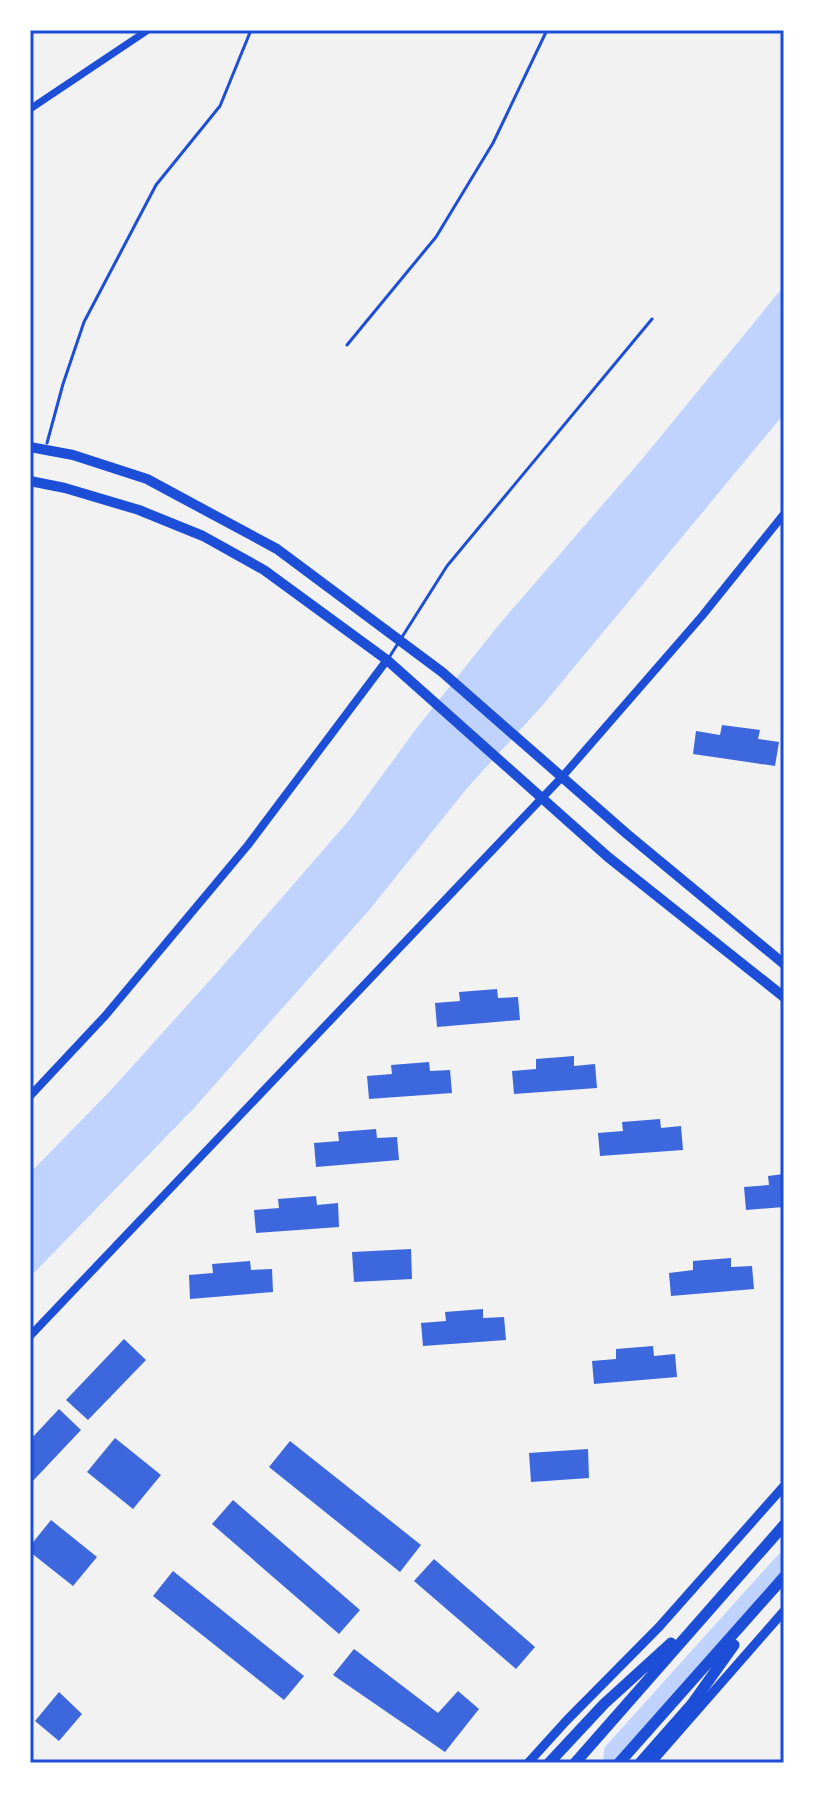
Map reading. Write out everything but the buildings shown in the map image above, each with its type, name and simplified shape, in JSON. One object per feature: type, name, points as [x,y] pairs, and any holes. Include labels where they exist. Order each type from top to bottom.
[{"type":"highway","points":[[549,1763],[604,1704],[669,1645],[784,1525]]},
{"type":"highway","points":[[575,1763],[733,1580]]},
{"type":"highway","points":[[619,1763],[782,1580]]},
{"type":"highway","points":[[640,1763],[692,1704],[782,1580]]},
{"type":"main road","points":[[30,447],[73,455],[147,479],[277,549],[442,672],[784,964]]},
{"type":"main road","points":[[30,481],[139,510],[203,536],[264,570],[387,660],[608,857],[784,997]]},
{"type":"main road","points":[[528,1763],[659,1627],[784,1486]]},
{"type":"main road","points":[[651,1763],[784,1611]]},
{"type":"street","points":[[30,109],[148,30]]},
{"type":"street","points":[[30,1336],[542,800],[702,616],[784,514]]},
{"type":"street","points":[[30,1096],[105,1016],[248,845],[387,660]]},
{"type":"lane","points":[[47,443],[84,322],[156,185],[220,106],[251,30]]},
{"type":"lane","points":[[347,345],[436,237],[493,143],[547,30]]},
{"type":"lane","points":[[387,660],[447,566],[652,319]]},
{"type":"water","points":[[784,286],[784,414],[541,707],[468,787],[370,909],[194,1108],[30,1277],[30,1173],[111,1090],[351,818],[416,729],[497,627],[643,458]]},
{"type":"waterway","points":[[611,1763],[612,1751],[784,1560]]}]
